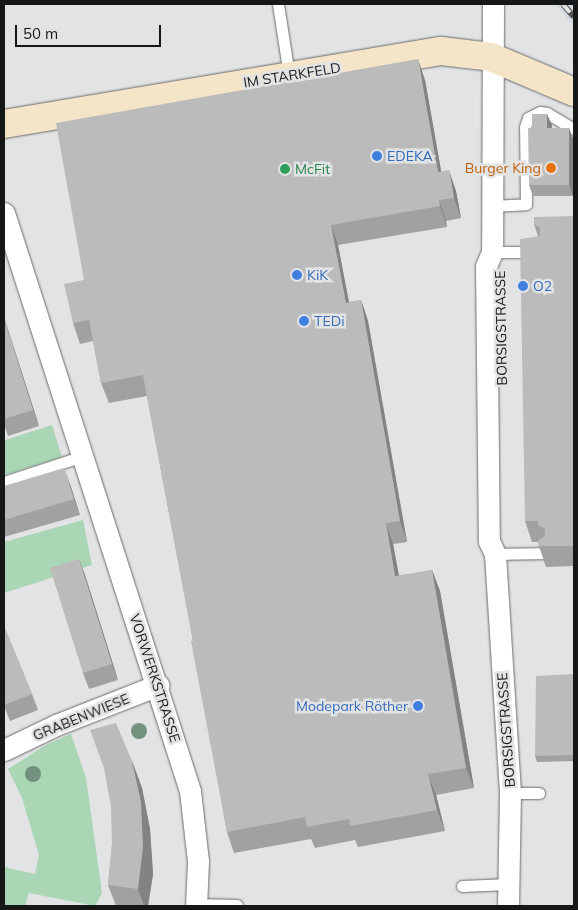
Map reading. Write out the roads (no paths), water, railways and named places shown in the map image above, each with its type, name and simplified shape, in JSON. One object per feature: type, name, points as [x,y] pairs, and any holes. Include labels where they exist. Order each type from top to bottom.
[{"type":"main road","name":"IM STARKFELD","points":[[4,124],[441,51],[492,57],[574,92]]},
{"type":"street","name":"BORSIGSTRASSE","points":[[492,4],[492,252],[486,266],[489,541],[495,554],[510,793],[508,906]]},
{"type":"street","name":"VORWERKSTRASSE","points":[[4,213],[10,255],[83,456],[158,685],[190,791],[198,861],[196,905]]},
{"type":"street","name":"GRABENWIESE","points":[[4,750],[56,725],[158,685]]},
{"type":"lane","points":[[278,4],[289,76]]},
{"type":"lane","points":[[491,206],[526,204],[525,127],[528,118],[540,112],[547,113],[574,129]]},
{"type":"lane","points":[[492,252],[541,252]]},
{"type":"lane","points":[[4,482],[83,456]]},
{"type":"lane","points":[[495,554],[546,553]]},
{"type":"lane","points":[[510,793],[539,793]]},
{"type":"lane","points":[[462,886],[509,884]]},
{"type":"lane","points":[[196,905],[237,905]]},
{"type":"railway","points":[[563,4],[574,17]]},
{"type":"place","name":"EDEKA","points":[[377,156]]},
{"type":"place","name":"Burger King","points":[[551,168]]},
{"type":"place","name":"McFit","points":[[285,169]]},
{"type":"place","name":"KiK","points":[[297,275]]},
{"type":"place","name":"O2","points":[[523,286]]},
{"type":"place","name":"TEDi","points":[[304,321]]},
{"type":"place","name":"Modepark Röther","points":[[418,706]]}]
